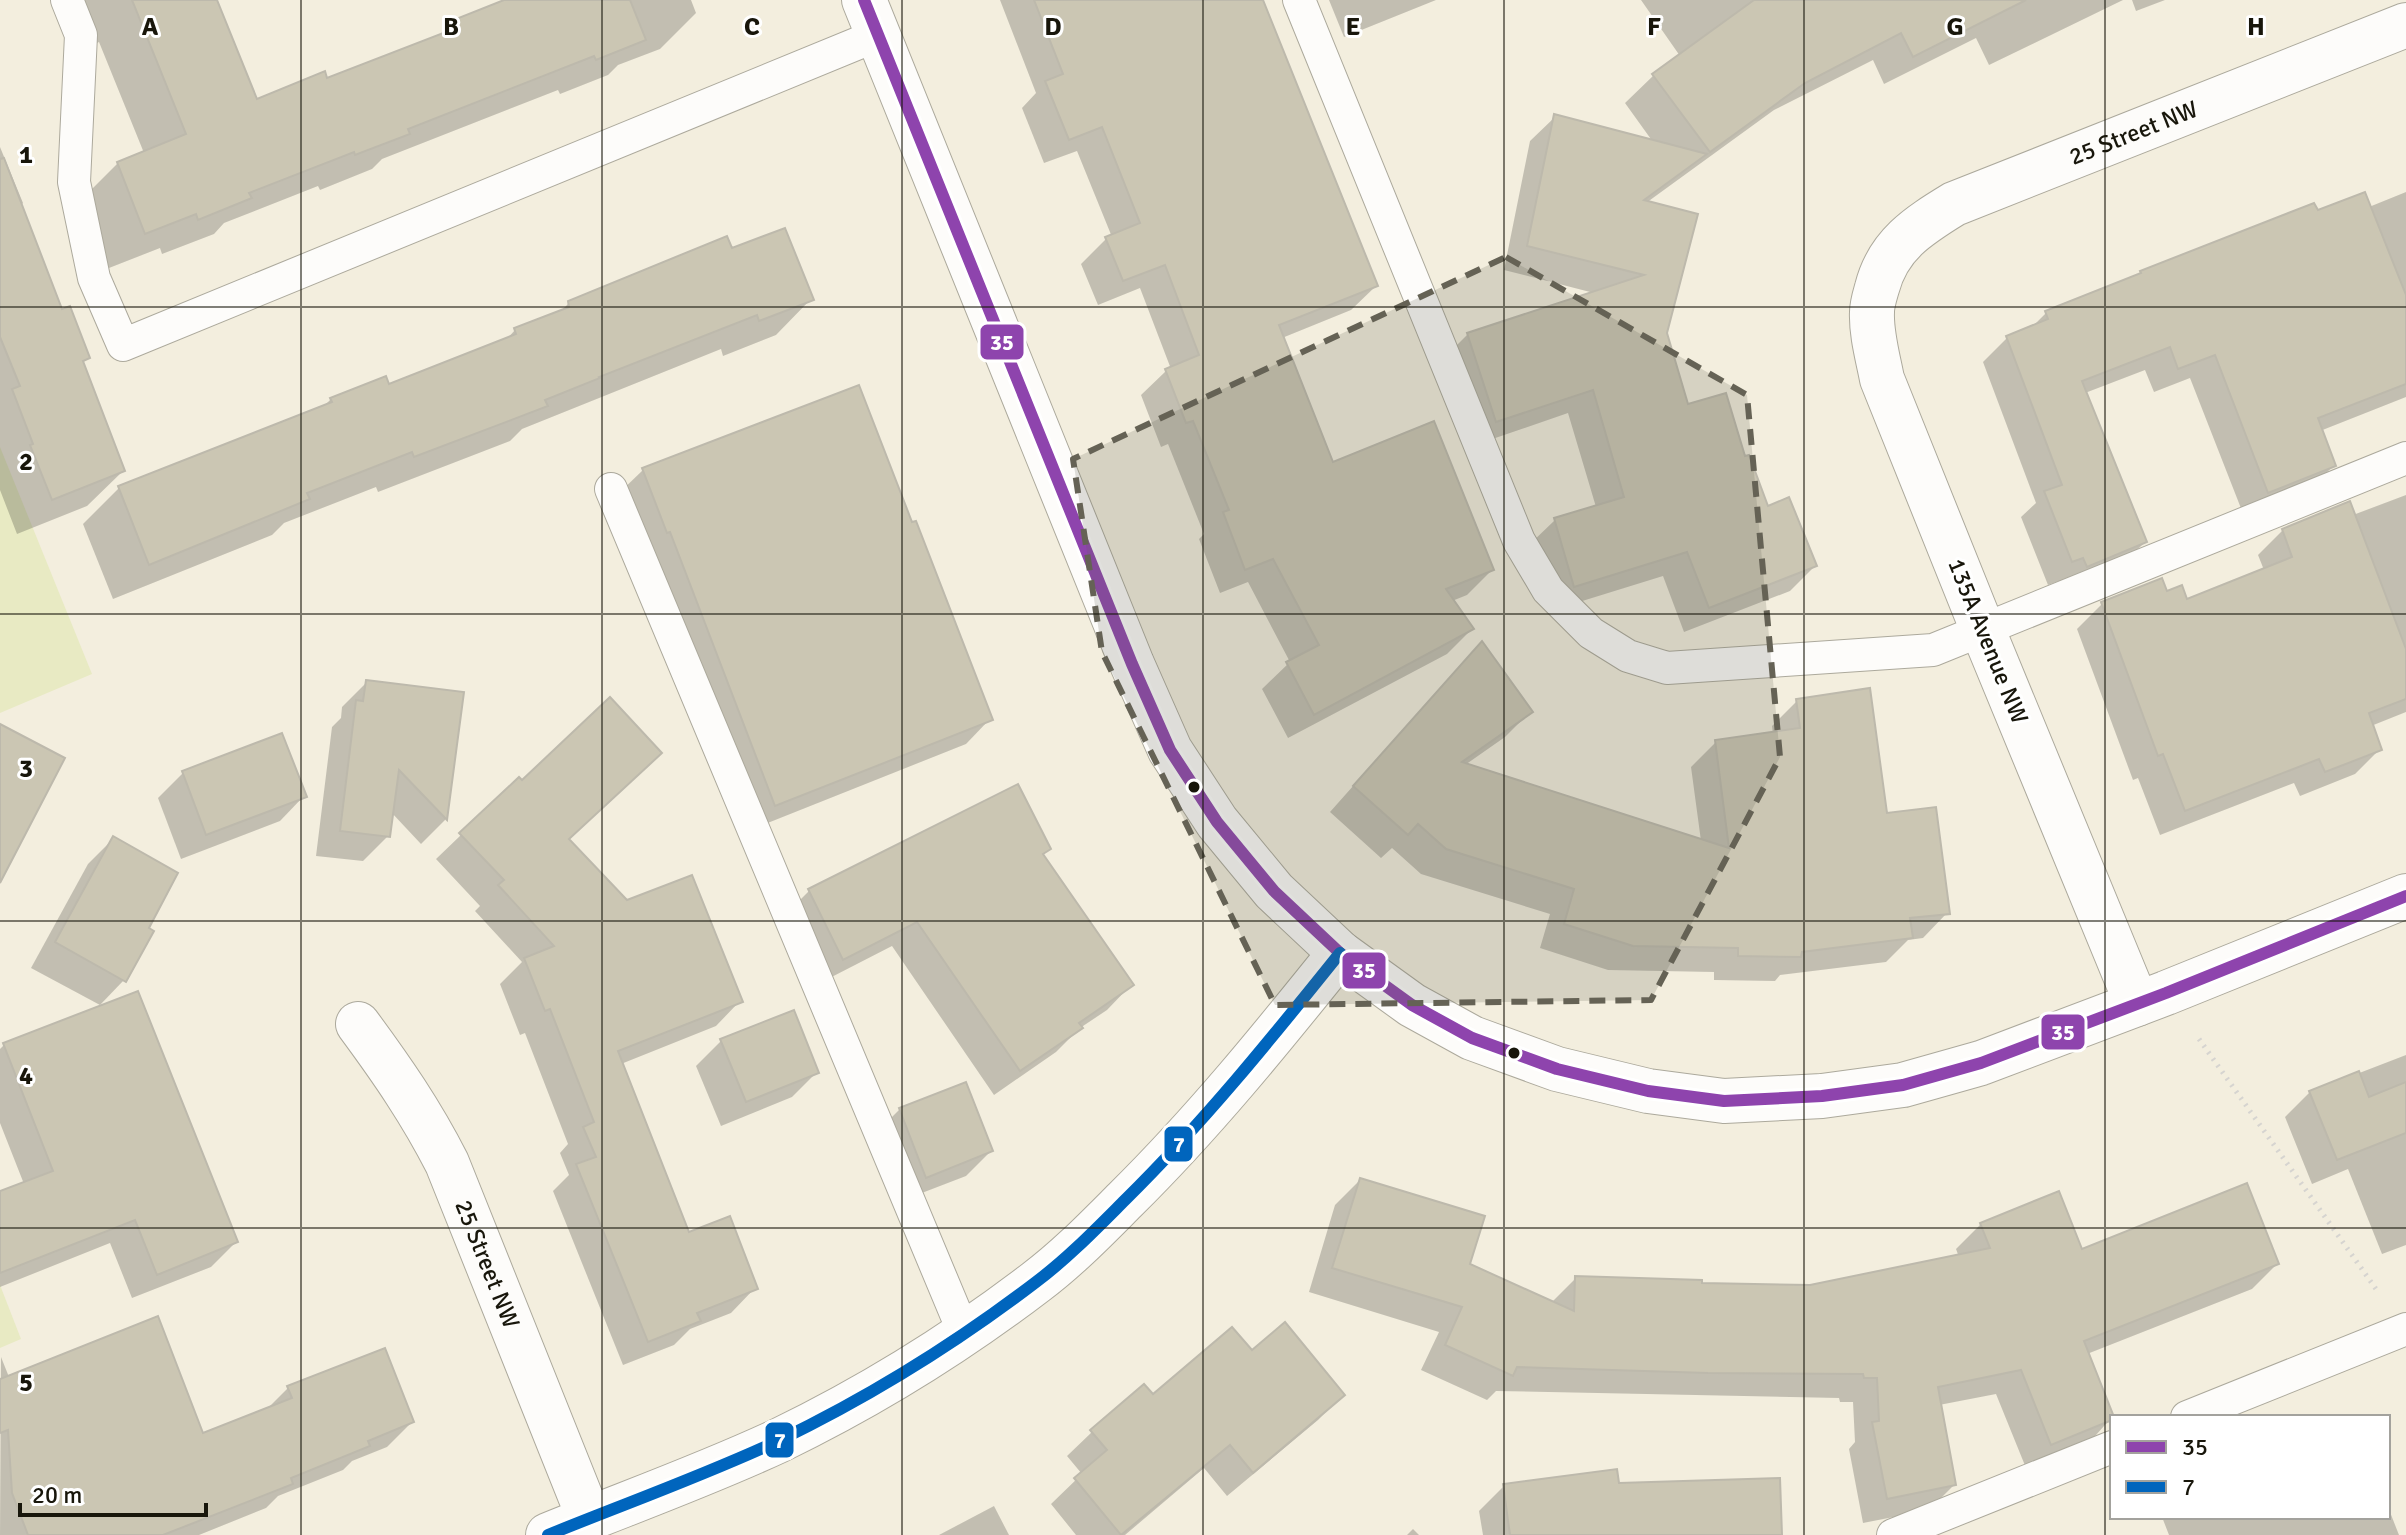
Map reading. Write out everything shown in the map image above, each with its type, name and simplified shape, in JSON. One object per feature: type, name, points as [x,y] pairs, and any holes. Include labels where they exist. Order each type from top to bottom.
[{"type":"street","points":[[871,18],[1126,650],[1170,750],[1217,822],[1274,891],[1340,953],[1412,1005],[1472,1038],[1557,1069],[1648,1091],[1724,1101],[1822,1096],[1903,1085],[1981,1063],[2406,896]]},
{"type":"street","name":"25 Street NW","points":[[1882,270],[1900,243],[1923,223],[1954,204],[2406,25]]},
{"type":"street","name":"135A Avenue NW","points":[[1882,270],[1871,311],[1882,379],[1982,628],[2152,998]]},
{"type":"street","points":[[548,1535],[777,1441],[900,1376],[1038,1281],[1164,1161],[1244,1073],[1340,953]]},
{"type":"street","name":"25 Street NW","points":[[358,1024],[398,1077],[447,1163],[589,1518]]},
{"type":"lane","points":[[67,0],[81,35],[74,182],[94,278],[123,345],[871,18]]},
{"type":"lane","points":[[1299,0],[1519,541],[1548,590],[1591,633],[1628,656],[1667,668],[1933,650],[2406,458]]},
{"type":"lane","points":[[611,489],[964,1333]]},
{"type":"lane","points":[[2192,1415],[2406,1329]]},
{"type":"lane","points":[[1893,1535],[2110,1448]]},
{"type":"path","points":[[2152,998],[2406,1329]]},
{"type":"highlighted area","points":[[1506,257],[1747,395],[1780,757],[1651,1000],[1275,1005],[1102,652],[1073,459]]},
{"type":"green space","points":[[0,447],[92,674],[0,713]]},
{"type":"green space","points":[[0,1285],[21,1339],[0,1348]]},
{"type":"building","points":[[132,0],[217,0],[257,99],[325,71],[327,78],[459,27],[456,19],[504,0],[630,0],[646,40],[596,60],[594,56],[408,129],[410,134],[249,193],[252,198],[198,220],[196,214],[145,234],[117,162],[186,134]]},
{"type":"building","points":[[1034,0],[1263,0],[1378,286],[1279,325],[1333,462],[1434,421],[1494,570],[1446,589],[1474,629],[1314,715],[1286,662],[1319,645],[1273,559],[1245,570],[1223,512],[1229,510],[1193,421],[1186,423],[1165,369],[1199,355],[1165,265],[1123,281],[1105,237],[1140,223],[1102,127],[1069,140],[1045,81],[1063,74]]},
{"type":"building","points":[[1754,0],[2026,0],[1913,57],[1901,33],[1805,83],[1710,152],[1652,74]]},
{"type":"building","points":[[1554,114],[1707,154],[1644,200],[1698,214],[1667,333],[1688,404],[1726,393],[1745,456],[1749,455],[1768,506],[1789,497],[1817,566],[1709,608],[1687,552],[1574,587],[1554,518],[1624,497],[1593,390],[1496,422],[1467,333],[1644,275],[1527,246]]},
{"type":"building","points":[[4,158],[62,309],[70,306],[90,358],[83,361],[125,471],[52,500],[12,389],[20,386],[0,337],[0,159]]},
{"type":"building","points":[[2365,192],[2406,295],[2406,384],[2318,418],[2336,466],[2268,493],[2215,355],[2178,369],[2170,347],[2082,381],[2147,542],[2087,567],[2083,558],[2072,562],[2044,491],[2062,485],[2006,336],[2048,319],[2045,311],[2140,271],[2314,203],[2318,210]]},
{"type":"building","points":[[785,228],[814,300],[759,321],[757,315],[545,400],[548,406],[414,457],[412,452],[307,493],[310,499],[149,565],[118,486],[332,402],[330,398],[386,376],[389,384],[516,334],[514,328],[569,307],[568,301],[727,236],[732,248]]},
{"type":"building","points":[[859,385],[912,522],[916,521],[993,720],[775,806],[670,532],[667,533],[642,468]]},
{"type":"building","points":[[2350,501],[2406,649],[2406,699],[2369,713],[2382,750],[2325,772],[2319,759],[2185,811],[2163,754],[2158,756],[2101,602],[2162,578],[2167,591],[2182,585],[2187,599],[2292,557],[2282,529]]},
{"type":"building","points":[[1482,641],[1533,712],[1462,762],[1729,848],[1715,740],[1800,728],[1796,699],[1870,688],[1887,813],[1936,807],[1950,914],[1910,918],[1913,938],[1802,952],[1801,957],[1738,956],[1738,948],[1633,946],[1564,924],[1574,889],[1446,849],[1418,824],[1408,835],[1353,786]]},
{"type":"building","points":[[366,680],[464,692],[447,820],[399,770],[390,837],[340,831],[356,700],[363,701]]},
{"type":"building","points":[[610,697],[662,753],[569,839],[627,900],[692,875],[743,1002],[618,1051],[689,1232],[730,1216],[758,1289],[697,1313],[701,1321],[648,1342],[576,1164],[596,1157],[583,1127],[594,1122],[550,1009],[545,1011],[524,958],[554,946],[498,885],[504,880],[459,833],[519,777],[522,780]]},
{"type":"building","points":[[0,724],[65,758],[0,883]]},
{"type":"building","points":[[282,733],[307,797],[206,835],[182,771]]},
{"type":"building","points":[[1018,784],[1051,849],[1043,854],[1134,985],[1079,1023],[1083,1028],[1020,1071],[917,922],[843,960],[808,889]]},
{"type":"building","points":[[113,836],[178,873],[149,928],[154,931],[126,982],[55,942]]},
{"type":"building","points":[[138,991],[238,1242],[157,1275],[135,1220],[0,1273],[0,1191],[53,1171],[3,1043]]},
{"type":"building","points":[[794,1010],[819,1073],[746,1102],[720,1039]]},
{"type":"building","points":[[2359,1071],[2369,1097],[2406,1082],[2406,1133],[2337,1160],[2309,1091]]},
{"type":"building","points":[[966,1082],[993,1151],[926,1178],[899,1108]]},
{"type":"building","points":[[1360,1178],[1485,1216],[1470,1264],[1574,1311],[1575,1276],[1810,1285],[1990,1248],[1980,1223],[2059,1191],[2082,1249],[2247,1183],[2279,1264],[2084,1341],[2113,1415],[2110,1415],[2110,1421],[2051,1445],[2021,1370],[1938,1387],[1956,1485],[1887,1499],[1872,1422],[1879,1421],[1877,1378],[1864,1378],[1863,1374],[1517,1367],[1513,1376],[1445,1345],[1462,1307],[1332,1268]]},
{"type":"building","points":[[158,1316],[203,1433],[292,1398],[287,1386],[385,1348],[414,1422],[368,1441],[370,1446],[291,1478],[293,1484],[163,1535],[28,1535],[12,1493],[8,1430],[0,1433],[0,1379]]},
{"type":"building","points":[[1285,1322],[1345,1395],[1253,1473],[1230,1445],[1121,1535],[1074,1478],[1107,1450],[1090,1430],[1144,1384],[1153,1394],[1232,1327],[1252,1350]]},
{"type":"building","points":[[1617,1469],[1619,1483],[1780,1478],[1782,1535],[1510,1535],[1503,1484]]},
{"type":"transit line","name":"35","points":[[864,0],[1132,664],[1170,750],[1217,822],[1274,891],[1340,953],[1412,1005],[1472,1038],[1557,1069],[1648,1091],[1724,1101],[1822,1096],[1903,1085],[1981,1063],[2166,993],[2406,896]]},
{"type":"transit line","name":"7","points":[[548,1535],[721,1466],[812,1424],[911,1368],[1005,1305],[1071,1253],[1154,1171],[1236,1080],[1340,953]]}]
